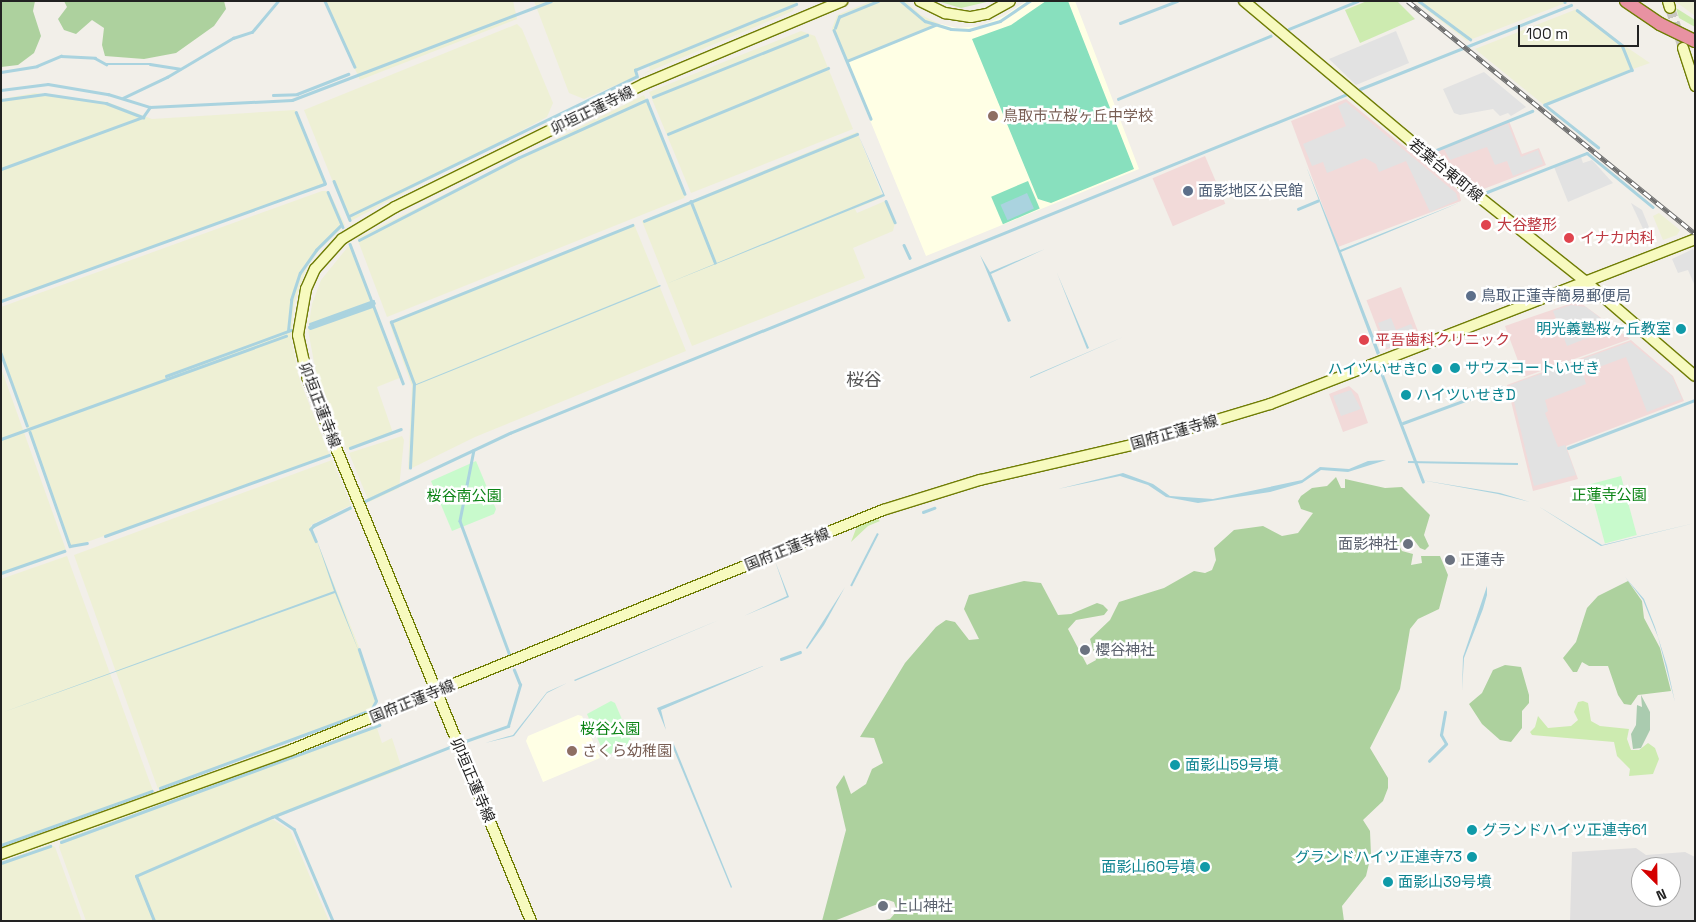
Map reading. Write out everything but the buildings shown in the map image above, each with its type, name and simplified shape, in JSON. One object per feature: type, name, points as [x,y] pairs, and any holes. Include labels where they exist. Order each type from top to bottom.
[{"type":"highway","points":[[1616,1],[1695,41]]},
{"type":"highway","points":[[1626,1],[1664,26]]},
{"type":"highway","points":[[1643,1],[1664,26]]},
{"type":"main road","name":"卯垣正蓮寺線","points":[[531,921],[308,380],[301,354],[300,311],[315,269],[351,232],[395,207],[644,84],[842,1]]},
{"type":"main road","points":[[920,1],[945,13],[971,17],[987,14],[1010,1]]},
{"type":"main road","name":"若葉台東町線","points":[[1244,1],[1449,173],[1585,281],[1695,376]]},
{"type":"main road","points":[[1683,48],[1695,86]]},
{"type":"main road","name":"国府正蓮寺線","points":[[1,854],[291,750],[883,510],[980,480],[1140,442],[1270,404],[1695,239]]},
{"type":"shaded area","points":[[324,1],[513,1],[517,19],[360,80]]},
{"type":"shaded area","points":[[534,1],[797,1],[793,11],[643,74],[650,70],[649,66],[637,70],[637,76],[584,99],[569,93]]},
{"type":"shaded area","points":[[871,1],[906,1],[921,15],[940,24],[846,62],[832,29],[837,15]]},
{"type":"shaded area","name":"鳥取市立桜ヶ丘中学校","points":[[1026,1],[1075,1],[1139,169],[926,256],[846,62],[941,24],[957,28],[980,26],[1004,16]]},
{"type":"shaded area","points":[[1415,1],[1568,1],[1568,2],[1467,41]]},
{"type":"shaded area","points":[[1674,1],[1695,1],[1695,16],[1683,7]]},
{"type":"shaded area","points":[[1577,9],[1620,42],[1631,69],[1544,105],[1475,49]]},
{"type":"shaded area","points":[[517,24],[522,29],[553,103],[547,117],[349,222],[304,110]]},
{"type":"shaded area","points":[[801,31],[815,36],[853,129],[691,193],[649,92]]},
{"type":"shaded area","points":[[1396,31],[1409,63],[1356,85],[1329,59]]},
{"type":"shaded area","points":[[1622,44],[1650,63],[1633,69]]},
{"type":"shaded area","points":[[1484,72],[1526,107],[1511,116],[1508,113],[1500,116],[1493,109],[1460,115],[1454,113],[1443,89]]},
{"type":"shaded area","points":[[35,93],[107,102],[152,119],[295,110],[327,184],[1,302],[1,99]]},
{"type":"shaded area","points":[[644,95],[686,194],[684,198],[387,317],[357,238]]},
{"type":"shaded area","points":[[1346,99],[1459,191],[1461,201],[1338,247],[1291,121]]},
{"type":"shaded area","points":[[1346,102],[1456,193],[1458,200],[1430,212],[1406,161],[1379,172],[1376,164],[1365,158],[1327,173],[1323,162],[1312,166],[1303,144],[1346,126],[1338,106]]},
{"type":"shaded area","points":[[1509,121],[1522,154],[1539,148],[1546,165],[1481,190],[1435,151]]},
{"type":"shaded area","points":[[1508,124],[1521,157],[1538,150],[1543,164],[1513,176],[1507,161],[1495,165],[1487,147],[1450,160],[1444,149]]},
{"type":"shaded area","points":[[857,132],[883,197],[855,209],[857,213],[885,201],[895,223],[893,231],[853,248],[865,278],[692,346],[642,221]]},
{"type":"shaded area","name":"面影地区公民館","points":[[1205,156],[1225,204],[1173,226],[1153,178]]},
{"type":"shaded area","points":[[1581,157],[1583,163],[1592,160],[1613,183],[1568,202],[1554,167]]},
{"type":"shaded area","points":[[322,191],[329,191],[345,225],[320,249],[306,269],[294,304],[291,339],[300,381],[330,456],[70,548],[1,355],[1,307]]},
{"type":"shaded area","points":[[1631,203],[1642,210],[1655,242],[1650,244]]},
{"type":"shaded area","points":[[1659,213],[1680,230],[1677,235],[1663,240],[1653,216]]},
{"type":"shaded area","points":[[634,224],[686,351],[475,437],[408,470],[412,386],[389,322]]},
{"type":"shaded area","points":[[351,243],[402,377],[377,387],[393,433],[347,450],[316,373],[308,330],[312,304],[321,280]]},
{"type":"shaded area","points":[[1693,249],[1695,252],[1695,286],[1688,270],[1678,273],[1672,259]]},
{"type":"shaded area","points":[[1401,287],[1420,336],[1385,350],[1366,300]]},
{"type":"shaded area","points":[[1578,301],[1630,339],[1524,377],[1505,326]]},
{"type":"shaded area","points":[[1571,305],[1586,307],[1613,328],[1567,346],[1553,311]]},
{"type":"shaded area","points":[[1391,318],[1396,330],[1411,324],[1416,336],[1387,348],[1378,323]]},
{"type":"shaded area","points":[[1631,340],[1673,376],[1684,401],[1566,446],[1578,479],[1533,491],[1507,385]]},
{"type":"shaded area","points":[[1630,342],[1672,376],[1682,399],[1647,412],[1626,357],[1583,373],[1586,384],[1545,400],[1548,411],[1545,413],[1558,447],[1565,445],[1576,475],[1534,486],[1510,385]]},
{"type":"shaded area","points":[[1,368],[66,550],[1,574]]},
{"type":"shaded area","points":[[1349,386],[1358,394],[1368,423],[1343,432],[1329,394]]},
{"type":"shaded area","points":[[1351,390],[1361,409],[1341,416],[1333,396]]},
{"type":"shaded area","points":[[402,436],[404,440],[399,488],[369,502],[349,453]]},
{"type":"shaded area","points":[[332,460],[351,505],[311,525],[361,652],[377,701],[372,711],[158,789],[74,555]]},
{"type":"shaded area","points":[[67,556],[153,791],[1,847],[1,579]]},
{"type":"shaded area","points":[[1641,695],[1650,712],[1650,730],[1641,748],[1633,749],[1631,734],[1636,725],[1637,705],[1642,707]]},
{"type":"shaded area","points":[[578,715],[582,716],[600,758],[543,782],[526,741],[528,736]]},
{"type":"shaded area","points":[[376,725],[382,743],[392,738],[402,769],[272,819],[290,830],[329,921],[86,921],[59,847],[61,840]]},
{"type":"shaded area","points":[[50,844],[55,847],[82,921],[1,921],[1,862]]},
{"type":"shaded area","points":[[1636,848],[1646,855],[1685,852],[1695,857],[1695,921],[1570,921],[1572,852]]},
{"type":"green space","points":[[1,1],[35,1],[33,11],[41,36],[34,53],[18,65],[1,67]]},
{"type":"green space","points":[[64,1],[224,1],[226,9],[214,26],[176,53],[144,59],[105,56],[102,45],[104,28],[92,20],[76,34],[64,30],[58,19],[67,7]]},
{"type":"green space","points":[[937,1],[991,1],[961,8]]},
{"type":"green space","points":[[1046,1],[1068,1],[1134,169],[1051,203],[1038,199],[972,39],[1011,25]]},
{"type":"green space","points":[[1367,1],[1397,1],[1415,19],[1360,43],[1345,10]]},
{"type":"green space","points":[[1676,8],[1695,20],[1695,27],[1679,18]]},
{"type":"green space","points":[[1028,181],[1040,209],[1003,224],[991,197]]},
{"type":"green space","name":"桜谷南公園","points":[[476,461],[496,509],[494,514],[452,531],[431,481]]},
{"type":"green space","name":"正蓮寺公園","points":[[1621,476],[1637,535],[1605,543],[1589,485]]},
{"type":"green space","points":[[1336,477],[1341,488],[1345,488],[1345,479],[1385,488],[1402,487],[1430,515],[1424,535],[1429,546],[1425,550],[1420,548],[1411,536],[1398,544],[1402,551],[1413,554],[1411,565],[1422,563],[1421,556],[1440,556],[1448,575],[1439,609],[1418,619],[1410,629],[1400,689],[1370,748],[1388,778],[1388,788],[1383,801],[1363,820],[1370,831],[1371,855],[1366,876],[1342,906],[1344,921],[880,921],[890,919],[897,911],[894,902],[888,900],[834,921],[822,921],[846,830],[836,787],[844,775],[851,794],[866,784],[872,769],[883,763],[874,738],[860,737],[905,663],[936,627],[946,620],[955,622],[969,640],[979,639],[964,609],[969,595],[1024,581],[1041,583],[1058,615],[1071,614],[1097,603],[1103,605],[1108,610],[1104,615],[1076,620],[1068,629],[1087,665],[1096,660],[1090,639],[1110,620],[1119,602],[1164,588],[1194,571],[1205,573],[1212,570],[1216,560],[1214,548],[1234,530],[1263,526],[1282,536],[1298,533],[1313,513],[1301,509],[1298,501],[1301,496],[1312,488],[1327,486]]},
{"type":"green space","points":[[876,518],[880,521],[868,526],[851,542],[857,526]]},
{"type":"green space","points":[[1628,581],[1642,601],[1644,618],[1660,648],[1671,691],[1638,695],[1631,705],[1624,704],[1618,695],[1608,666],[1589,666],[1582,662],[1577,672],[1573,672],[1563,658],[1576,642],[1587,608],[1598,596]]},
{"type":"green space","points":[[1505,665],[1521,667],[1529,695],[1529,703],[1522,711],[1522,728],[1511,742],[1500,740],[1482,724],[1469,704],[1482,693],[1493,670]]},
{"type":"green space","name":"桜谷公園","points":[[611,701],[615,703],[633,745],[605,756],[587,714]]},
{"type":"green space","points":[[1578,702],[1588,703],[1591,721],[1600,726],[1629,729],[1627,739],[1631,750],[1639,750],[1648,743],[1655,748],[1659,759],[1653,774],[1629,776],[1630,769],[1617,756],[1614,742],[1532,735],[1530,732],[1535,727],[1538,716],[1548,728],[1571,726],[1578,720],[1574,712]]},
{"type":"water","points":[[858,134],[885,196],[666,284],[883,194]]},
{"type":"water","points":[[1306,166],[1340,250],[1461,202],[1341,252],[1380,353],[1377,355]]},
{"type":"water","points":[[1027,193],[1034,209],[1007,220],[1001,205]]},
{"type":"water","points":[[1045,249],[991,274],[1011,321],[1008,322],[980,255],[990,272]]},
{"type":"water","points":[[1057,273],[1089,348],[1087,349]]},
{"type":"water","points":[[661,286],[414,386],[414,385]]},
{"type":"water","points":[[1123,337],[1030,378],[1030,377]]},
{"type":"water","points":[[1386,460],[1348,472],[1321,470],[1302,483],[1270,492],[1198,503],[1166,497],[1148,485],[1120,476],[1058,489],[1123,473],[1153,484],[1170,496],[1213,499],[1302,480],[1320,467],[1349,469],[1368,461]]},
{"type":"water","points":[[1408,461],[1518,463],[1518,465],[1408,463]]},
{"type":"water","points":[[1421,480],[1500,493],[1530,502],[1498,494]]},
{"type":"water","points":[[351,506],[352,509],[314,528],[312,525]]},
{"type":"water","points":[[1538,506],[1602,545],[1695,523],[1601,546]]},
{"type":"water","points":[[877,533],[879,534],[852,586],[850,586]]},
{"type":"water","points":[[316,538],[359,652],[335,593],[1,713],[334,591]]},
{"type":"water","points":[[775,561],[789,597],[744,616],[787,596]]},
{"type":"water","points":[[1625,577],[1644,599],[1655,627],[1667,666],[1675,702],[1658,637],[1643,600]]},
{"type":"water","points":[[1487,586],[1487,595],[1483,609],[1464,658],[1462,691],[1463,657]]},
{"type":"water","points":[[845,587],[824,625],[807,649],[806,648]]},
{"type":"water","points":[[719,620],[575,681],[574,680]]},
{"type":"water","points":[[768,664],[661,710],[666,730],[657,708]]},
{"type":"water","points":[[567,683],[547,693],[514,736],[485,743],[513,735],[547,692]]},
{"type":"water","points":[[673,742],[732,887],[731,888],[671,743]]},
{"type":"waterway","points":[[123,98],[167,77],[233,38],[252,32],[278,1]]},
{"type":"waterway","points":[[325,1],[355,67]]},
{"type":"waterway","points":[[1,90],[48,84],[108,94],[150,107],[292,100],[551,1]]},
{"type":"waterway","points":[[835,28],[839,17],[878,1]]},
{"type":"waterway","points":[[901,1],[925,21],[951,29],[969,30],[1000,21],[1030,1]]},
{"type":"waterway","points":[[1120,23],[1177,1]]},
{"type":"waterway","points":[[1289,29],[1358,1]]},
{"type":"waterway","points":[[1419,1],[1470,39]]},
{"type":"waterway","points":[[637,77],[635,70],[796,4]]},
{"type":"waterway","points":[[1360,89],[1571,5]]},
{"type":"waterway","points":[[1577,10],[1622,45],[1632,70],[1545,105],[1598,147]]},
{"type":"waterway","points":[[847,61],[935,25]]},
{"type":"waterway","points":[[834,30],[871,119]]},
{"type":"waterway","points":[[653,97],[807,35]]},
{"type":"waterway","points":[[1118,99],[1270,36]]},
{"type":"waterway","points":[[1,72],[37,66],[61,56],[95,58],[106,64],[150,64],[180,69]]},
{"type":"waterway","points":[[668,134],[828,68]]},
{"type":"waterway","points":[[273,95],[297,94],[348,74]]},
{"type":"waterway","points":[[349,216],[635,77]]},
{"type":"waterway","points":[[1,100],[45,94],[106,103],[143,117]]},
{"type":"waterway","points":[[361,503],[510,433],[1347,94]]},
{"type":"waterway","points":[[359,240],[518,158],[646,100]]},
{"type":"waterway","points":[[647,100],[685,194]]},
{"type":"waterway","points":[[1,169],[143,117],[150,107]]},
{"type":"waterway","points":[[1434,151],[1532,111]]},
{"type":"waterway","points":[[1,301],[325,184],[296,113]]},
{"type":"waterway","points":[[644,221],[857,134]]},
{"type":"waterway","points":[[1487,192],[1587,153],[1653,207]]},
{"type":"waterway","points":[[334,181],[350,220]]},
{"type":"waterway","points":[[328,192],[343,227]]},
{"type":"waterway","points":[[691,201],[715,262]]},
{"type":"waterway","points":[[886,201],[895,222]]},
{"type":"waterway","points":[[1298,209],[1317,201]]},
{"type":"waterway","points":[[288,331],[291,300],[300,273],[316,250],[341,225]]},
{"type":"waterway","points":[[410,468],[414,384],[391,322],[632,225]]},
{"type":"waterway","points":[[350,244],[403,383]]},
{"type":"waterway","points":[[904,245],[910,258]]},
{"type":"waterway","points":[[310,324],[373,301]]},
{"type":"waterway","points":[[309,327],[374,303]]},
{"type":"waterway","points":[[310,328],[372,306]]},
{"type":"waterway","points":[[166,376],[291,330]]},
{"type":"waterway","points":[[1,439],[286,336]]},
{"type":"waterway","points":[[1,353],[27,425]]},
{"type":"waterway","points":[[1382,374],[1423,481]]},
{"type":"waterway","points":[[1403,423],[1501,387]]},
{"type":"waterway","points":[[1568,448],[1695,400]]},
{"type":"waterway","points":[[350,448],[401,429]]},
{"type":"waterway","points":[[30,432],[70,546],[87,543]]},
{"type":"waterway","points":[[474,450],[460,521],[509,653]]},
{"type":"waterway","points":[[105,536],[329,455]]},
{"type":"waterway","points":[[923,512],[934,508]]},
{"type":"waterway","points":[[315,525],[311,529],[316,541]]},
{"type":"waterway","points":[[1,573],[64,551]]},
{"type":"waterway","points":[[160,788],[371,710],[376,701],[359,650]]},
{"type":"waterway","points":[[781,659],[800,652]]},
{"type":"waterway","points":[[460,743],[508,726],[520,685],[514,670]]},
{"type":"waterway","points":[[1429,761],[1446,744],[1441,735],[1445,712]]},
{"type":"waterway","points":[[61,842],[379,725]]},
{"type":"waterway","points":[[154,921],[136,876],[272,817],[455,745]]},
{"type":"waterway","points":[[1,845],[152,791]]},
{"type":"waterway","points":[[276,817],[294,829],[333,921]]},
{"type":"waterway","points":[[1,863],[50,846]]},
{"type":"tunnel","points":[[1670,8],[1683,48]]},
{"type":"railway","points":[[1408,1],[1695,233]]},
{"type":"place","name":"鳥取市立桜ヶ丘中学校","points":[[993,116]]},
{"type":"place","name":"面影地区公民館","points":[[1188,191]]},
{"type":"place","name":"大谷整形","points":[[1486,225]]},
{"type":"place","name":"イナカ内科","points":[[1569,238]]},
{"type":"place","name":"鳥取正蓮寺簡易郵便局","points":[[1471,296]]},
{"type":"place","name":"明光義塾桜ヶ丘教室","points":[[1681,329]]},
{"type":"place","name":"平吾歯科クリニック","points":[[1364,340]]},
{"type":"place","name":"サウスコートいせき","points":[[1455,368]]},
{"type":"place","name":"ハイツいせきC","points":[[1437,369]]},
{"type":"place","name":"ハイツいせきD","points":[[1406,395]]},
{"type":"place","name":"面影神社","points":[[1408,544]]},
{"type":"place","name":"正蓮寺","points":[[1450,560]]},
{"type":"place","name":"櫻谷神社","points":[[1085,650]]},
{"type":"place","name":"さくら幼稚園","points":[[572,751]]},
{"type":"place","name":"面影山59号墳","points":[[1175,765]]},
{"type":"place","name":"グランドハイツ正連寺61","points":[[1472,830]]},
{"type":"place","name":"グランドハイツ正連寺73","points":[[1472,857]]},
{"type":"place","name":"面影山60号墳","points":[[1205,867]]},
{"type":"place","name":"面影山39号墳","points":[[1388,882]]},
{"type":"place","name":"上山神社","points":[[883,906]]},
{"type":"district","name":"桜谷","points":[[864,380]]}]
